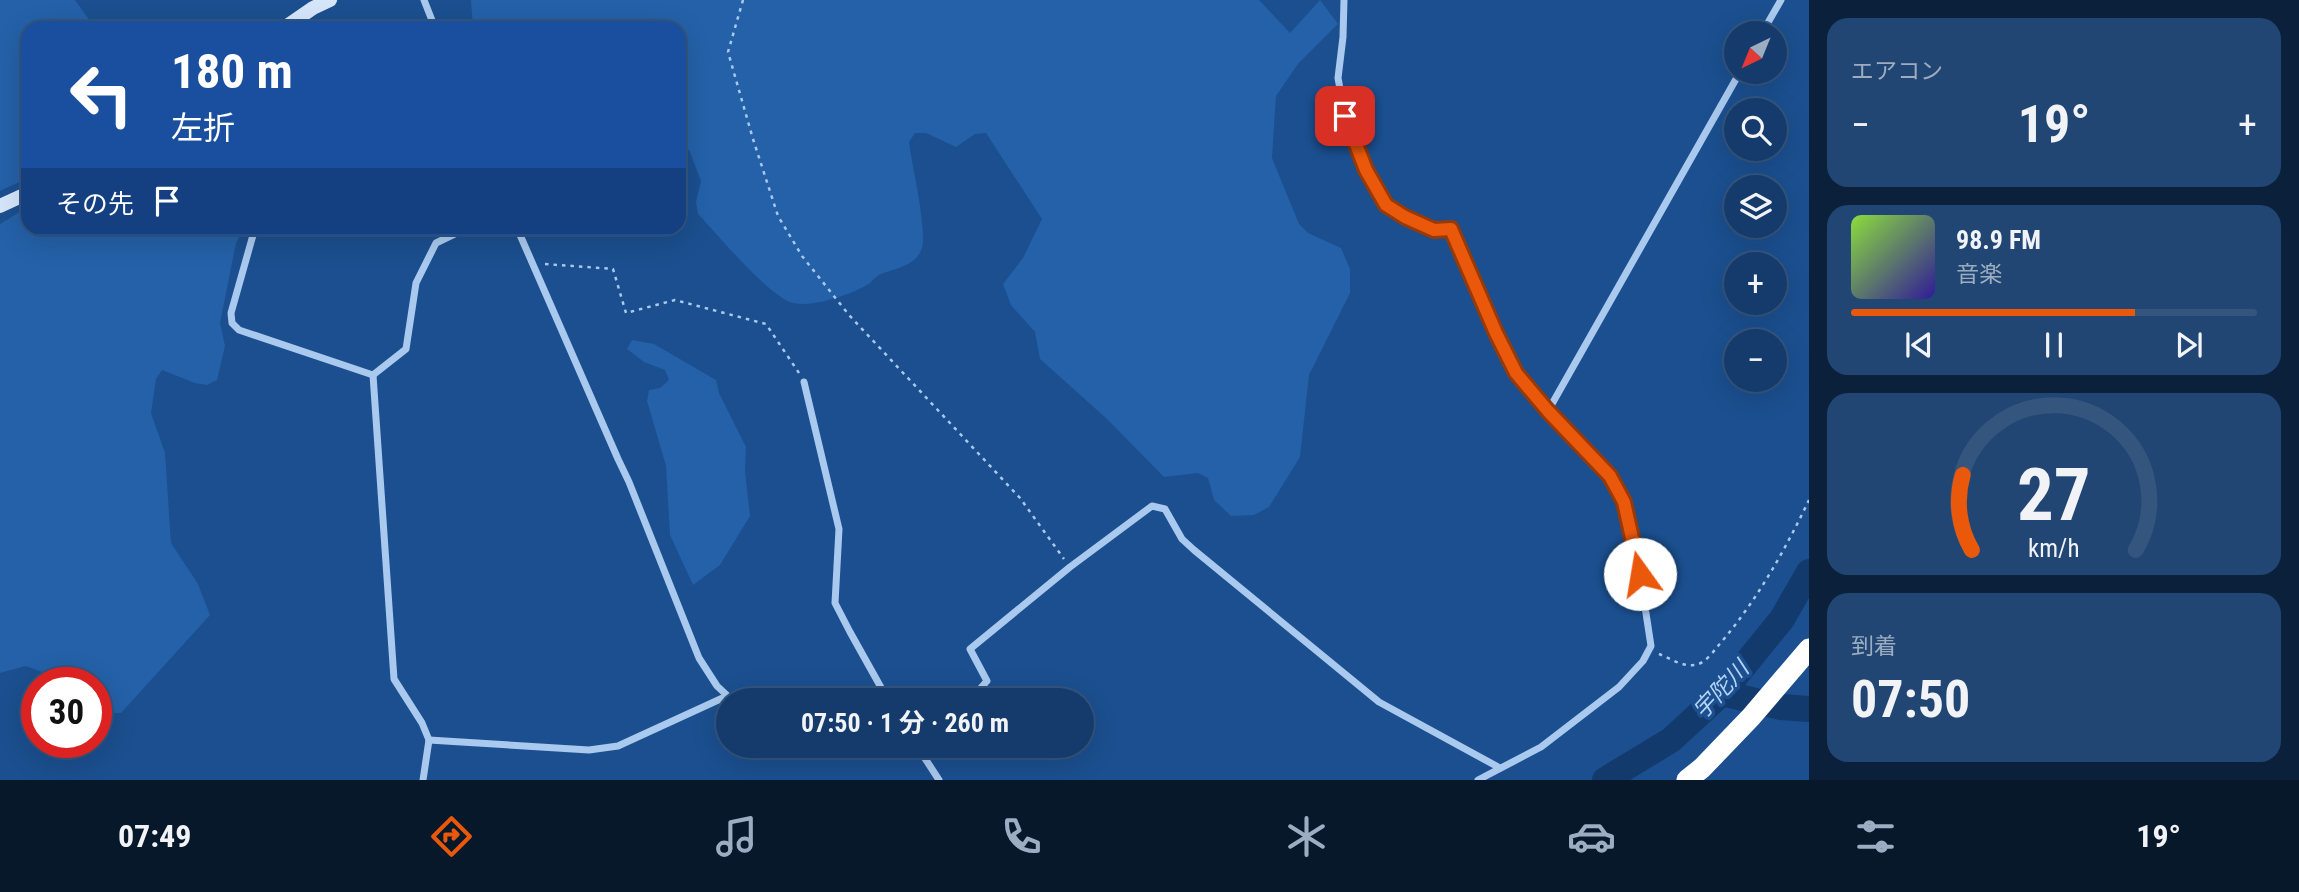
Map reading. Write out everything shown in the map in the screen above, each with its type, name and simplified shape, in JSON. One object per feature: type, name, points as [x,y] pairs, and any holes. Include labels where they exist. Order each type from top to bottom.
[{"type":"highway","points":[[1687,780],[1751,717],[1809,649]]},
{"type":"street","points":[[293,21],[311,4],[330,0]]},
{"type":"street","points":[[424,0],[432,21]]},
{"type":"street","points":[[1344,0],[1338,78],[1345,116],[1366,170],[1386,205],[1434,230],[1451,229],[1516,373],[1610,476],[1624,502],[1640,574],[1651,646],[1643,661],[1619,687],[1541,747],[1496,773],[1478,780]]},
{"type":"street","points":[[1769,21],[1781,0]]},
{"type":"street","points":[[1548,411],[1733,84]]},
{"type":"street","points":[[0,206],[21,196]]},
{"type":"street","points":[[253,235],[231,313],[232,323],[239,330],[373,375]]},
{"type":"street","points":[[373,375],[406,349],[416,283],[436,243],[453,235]]},
{"type":"street","points":[[520,235],[629,482],[696,650],[719,688]]},
{"type":"street","points":[[373,375],[394,679],[422,723],[429,740],[423,780]]},
{"type":"street","points":[[804,382],[839,529],[835,603],[881,688]]},
{"type":"street","points":[[981,688],[987,681],[970,649],[1070,567],[1153,506],[1165,509],[1182,539],[1194,551],[1380,702],[1496,773]]},
{"type":"street","points":[[429,740],[589,750],[618,746],[716,704]]},
{"type":"street","points":[[925,758],[939,780]]},
{"type":"path","points":[[743,0],[728,52],[752,139],[778,216],[802,256],[849,315],[1020,498],[1070,567]]},
{"type":"path","points":[[531,263],[614,269],[626,313],[675,300],[766,324],[804,382]]},
{"type":"path","points":[[1650,650],[1693,666],[1704,663],[1734,628],[1762,587],[1789,542],[1809,500]]},
{"type":"shaded area","points":[[0,0],[75,0],[90,21],[21,21],[21,181],[0,191]]},
{"type":"shaded area","points":[[471,0],[1259,0],[1290,33],[1320,0],[1338,24],[1298,64],[1276,96],[1272,158],[1299,224],[1308,233],[1341,248],[1350,269],[1350,293],[1309,375],[1300,457],[1269,507],[1254,515],[1231,516],[1214,500],[1208,478],[1198,473],[1164,477],[1107,419],[1040,359],[1035,332],[1011,305],[1003,284],[1023,258],[1042,219],[986,133],[975,134],[956,147],[926,133],[915,133],[909,142],[922,226],[922,248],[919,254],[910,263],[879,275],[867,285],[850,293],[818,302],[798,304],[790,302],[768,287],[698,214],[696,202],[701,181],[689,150],[686,149],[686,21],[472,21]]},
{"type":"shaded area","points":[[21,211],[21,235],[240,235],[236,243],[220,323],[225,346],[217,380],[207,385],[195,383],[162,370],[156,379],[151,413],[165,453],[171,543],[198,584],[210,615],[121,713],[112,713],[112,667],[26,666],[0,673],[0,224]]},
{"type":"shaded area","points":[[632,340],[654,344],[716,380],[719,393],[746,447],[745,471],[750,516],[720,565],[693,585],[670,535],[666,466],[647,401],[649,390],[660,388],[669,380],[665,370],[644,362],[627,349]]},
{"type":"waterway","name":"宇陀川","points":[[1605,780],[1671,740],[1722,693],[1782,619],[1809,572]]},
{"type":"waterway","points":[[1722,693],[1781,707],[1809,709]]},
{"type":"route","points":[[1345,116],[1366,170],[1386,205],[1434,230],[1451,229],[1516,373],[1610,476],[1624,502],[1640,574]]}]
